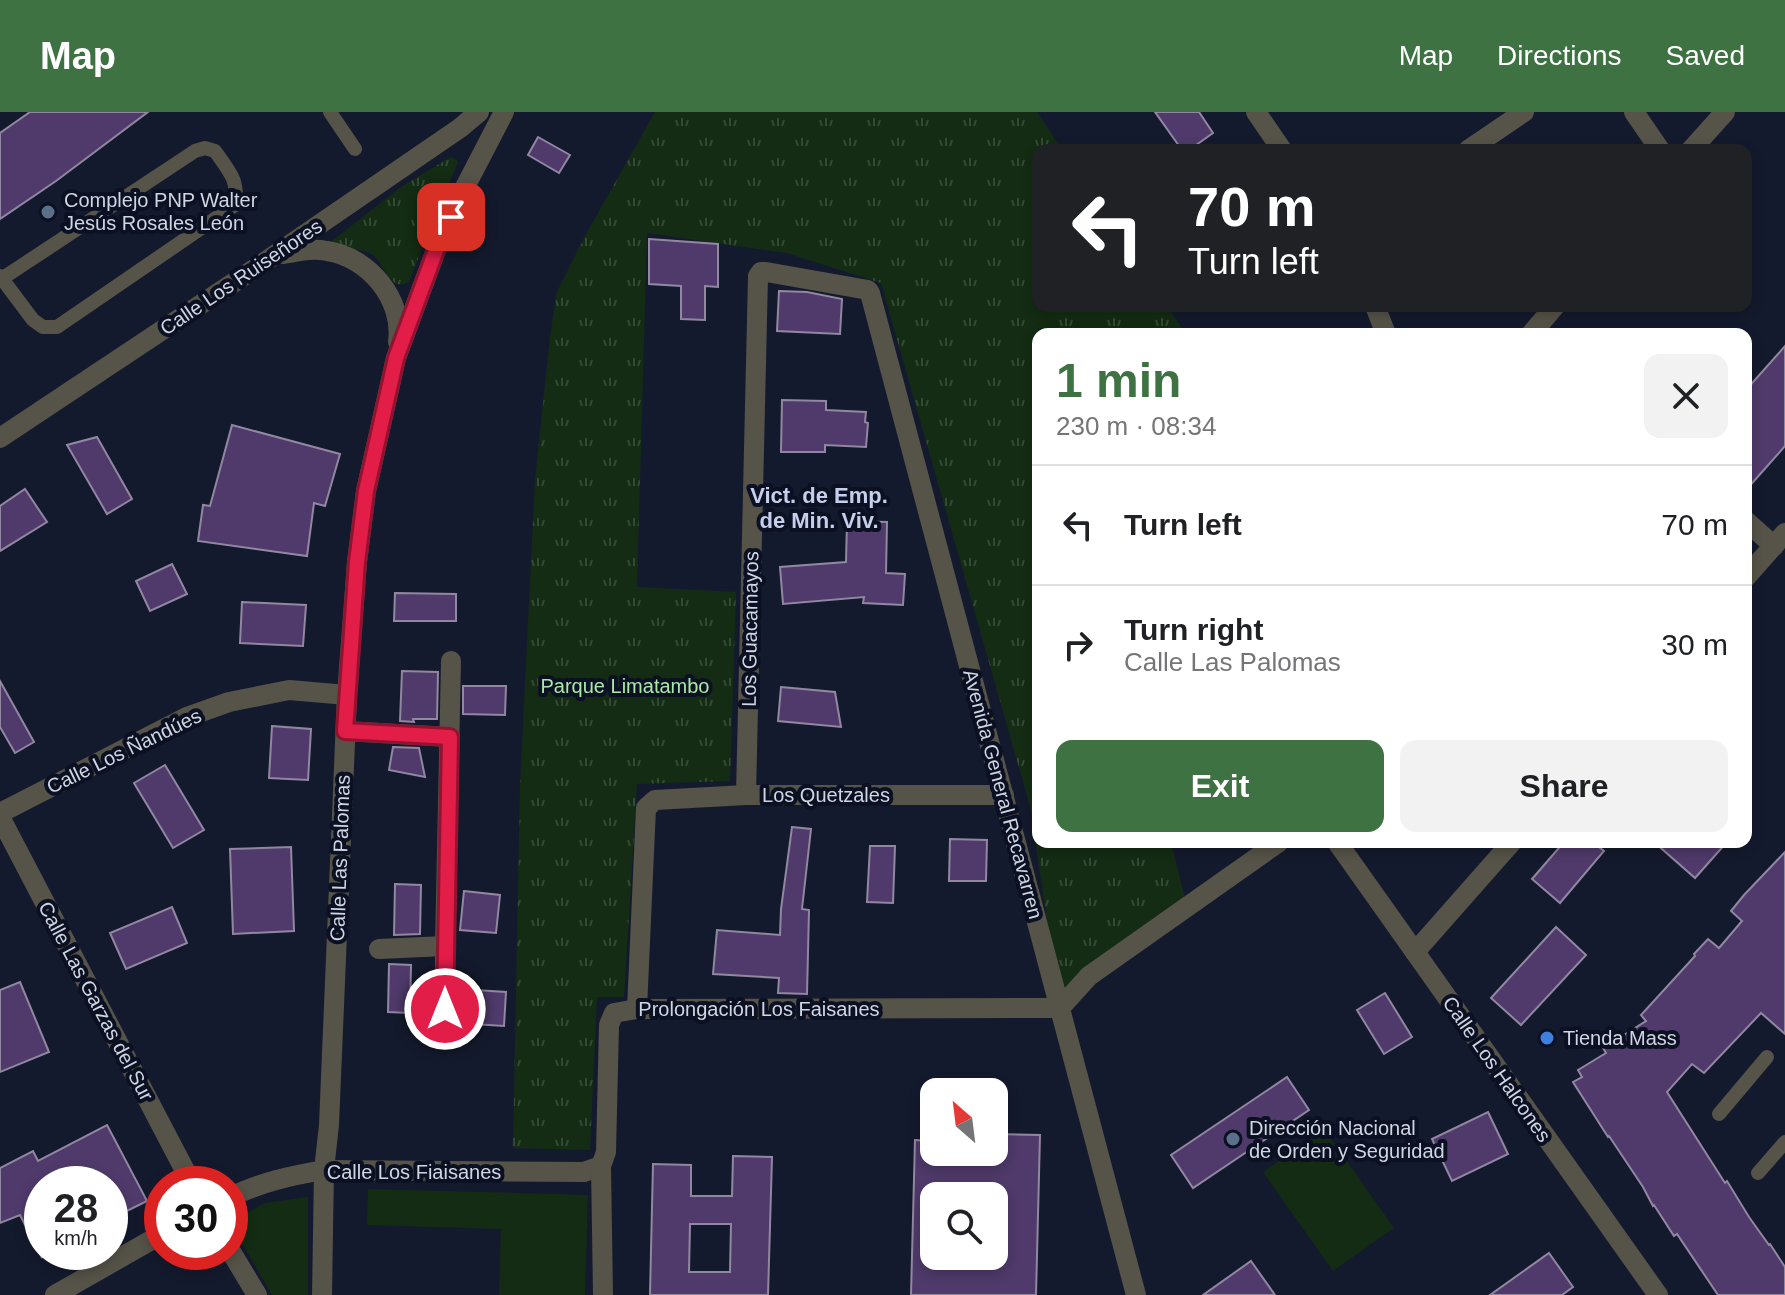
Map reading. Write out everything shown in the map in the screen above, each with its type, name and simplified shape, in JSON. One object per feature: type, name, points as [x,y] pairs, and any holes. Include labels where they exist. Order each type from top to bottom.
[{"type":"street","name":"Calle Los Ruiseñores","points":[[0,438],[438,144],[479,112]]},
{"type":"street","name":"Calle Las Palomas","points":[[322,1295],[324,1170],[329,1125],[345,731],[357,562],[366,491],[396,358],[439,242],[504,112]]},
{"type":"street","points":[[1256,112],[1278,144]]},
{"type":"street","points":[[1477,144],[1524,112]]},
{"type":"street","points":[[1634,112],[1656,144]]},
{"type":"street","points":[[1696,144],[1725,112]]},
{"type":"street","points":[[263,263],[283,253],[307,249],[330,251],[352,259],[371,273],[386,291],[396,312],[399,335],[396,358]]},
{"type":"street","name":"Los Guacamayos","points":[[746,795],[758,276],[761,272],[868,290],[870,293]]},
{"type":"street","name":"Avenida General Recavarren","points":[[870,293],[1136,1295]]},
{"type":"street","points":[[1538,328],[1550,312]]},
{"type":"street","points":[[1752,524],[1780,540],[1752,570]]},
{"type":"street","points":[[445,1009],[451,661]]},
{"type":"street","name":"Calle Los Ñandúes","points":[[0,815],[187,717],[229,702],[289,690],[347,695]]},
{"type":"street","points":[[345,731],[450,737]]},
{"type":"street","name":"Los Quetzales","points":[[637,1009],[646,808],[655,800],[746,795],[1004,795]]},
{"type":"street","name":"Calle Las Garzas del Sur","points":[[0,815],[183,1166]]},
{"type":"street","points":[[1060,1008],[1089,976],[1270,848]]},
{"type":"street","name":"Calle Los Halcones","points":[[1341,848],[1658,1295]]},
{"type":"street","points":[[1415,952],[1507,848]]},
{"type":"street","points":[[379,949],[445,946]]},
{"type":"street","name":"Prolongación Los Faisanes","points":[[601,1166],[606,1152],[610,1019],[614,1013],[637,1009],[1060,1008]]},
{"type":"street","points":[[601,1166],[603,1295]]},
{"type":"street","name":"Calle Los Fiaisanes","points":[[248,1189],[266,1181],[324,1170],[584,1172],[601,1166]]},
{"type":"street","points":[[55,1295],[144,1244]]},
{"type":"street","points":[[242,1270],[257,1295]]},
{"type":"lane","points":[[330,112],[355,149]]},
{"type":"lane","points":[[205,148],[215,151],[235,180],[235,205],[57,327],[43,327],[33,320],[1,277],[195,151],[205,148]]},
{"type":"lane","points":[[1719,1114],[1767,1057]]},
{"type":"lane","points":[[1758,1173],[1785,1142]]},
{"type":"green space","name":"Parque Limatambo","points":[[655,112],[1037,112],[1058,144],[1032,144],[1032,312],[1171,312],[1182,328],[1032,328],[1032,819],[881,283],[787,253],[647,233],[637,587],[736,592],[730,781],[637,784],[624,997],[597,997],[590,1150],[513,1148],[520,786],[535,480],[557,292]]},
{"type":"green space","points":[[449,158],[458,162],[409,282],[397,284],[392,281],[369,253],[335,248],[332,241],[401,187]]},
{"type":"green space","name":"Parque Limatambo","points":[[1036,848],[1172,848],[1187,907],[1060,1008]]},
{"type":"green space","points":[[1324,1129],[1394,1228],[1333,1271],[1263,1172]]},
{"type":"green space","points":[[368,1189],[588,1195],[585,1295],[499,1295],[501,1229],[367,1225]]},
{"type":"green space","points":[[308,1197],[308,1295],[272,1295],[248,1253],[248,1212],[265,1203]]},
{"type":"building","points":[[30,112],[148,112],[0,219],[0,133]]},
{"type":"building","points":[[1155,112],[1199,112],[1213,133],[1197,144],[1178,144]]},
{"type":"building","points":[[538,137],[570,155],[559,173],[528,155]]},
{"type":"building","points":[[649,239],[718,244],[718,287],[705,286],[705,320],[681,319],[681,286],[649,284]]},
{"type":"building","points":[[779,291],[807,292],[842,299],[840,334],[777,331]]},
{"type":"building","points":[[1785,346],[1785,446],[1752,483],[1752,383]]},
{"type":"building","points":[[782,400],[826,401],[826,410],[866,412],[866,447],[825,445],[825,452],[781,452]]},
{"type":"building","points":[[232,425],[340,454],[325,506],[314,503],[307,556],[198,541],[203,505],[210,506]]},
{"type":"building","points":[[97,437],[132,499],[107,514],[67,445]]},
{"type":"building","points":[[25,489],[47,522],[0,551],[0,506]]},
{"type":"building","points":[[847,521],[887,522],[886,573],[905,574],[903,605],[863,603],[864,597],[783,604],[780,567],[846,562]]},
{"type":"building","points":[[172,564],[187,594],[150,611],[136,581]]},
{"type":"building","points":[[395,593],[456,594],[456,621],[394,621]]},
{"type":"building","points":[[242,602],[306,605],[303,646],[240,643]]},
{"type":"building","points":[[402,671],[438,672],[437,719],[400,721]]},
{"type":"building","points":[[0,681],[34,742],[15,753],[0,727]]},
{"type":"building","points":[[463,686],[506,686],[505,715],[463,714]]},
{"type":"building","points":[[781,687],[835,692],[841,727],[778,721]]},
{"type":"building","points":[[272,726],[311,729],[308,780],[269,778]]},
{"type":"building","points":[[393,747],[419,748],[425,777],[389,770]]},
{"type":"building","points":[[165,765],[204,830],[173,848],[134,783]]},
{"type":"building","points":[[792,827],[811,829],[802,909],[809,910],[807,994],[778,993],[779,978],[713,974],[717,930],[780,935]]},
{"type":"building","points":[[950,839],[987,840],[986,881],[949,881]]},
{"type":"building","points":[[870,846],[895,846],[893,903],[867,902]]},
{"type":"building","points":[[291,847],[294,931],[233,934],[230,849]]},
{"type":"building","points":[[1559,848],[1600,848],[1604,851],[1560,903],[1532,879]]},
{"type":"building","points":[[1661,848],[1722,848],[1695,878]]},
{"type":"building","points":[[1785,852],[1785,1034],[1761,1013],[1704,1073],[1692,1064],[1667,1092],[1725,1183],[1727,1181],[1785,1267],[1785,1295],[1718,1295],[1677,1234],[1674,1236],[1653,1206],[1573,1082],[1582,1077],[1578,1070],[1606,1053],[1603,1048],[1646,1021],[1641,1015],[1708,939],[1719,948],[1742,921],[1731,911]]},
{"type":"building","points":[[395,884],[421,885],[420,934],[394,935]]},
{"type":"building","points":[[464,891],[500,895],[496,933],[460,930]]},
{"type":"building","points":[[172,907],[187,943],[126,969],[110,933]]},
{"type":"building","points":[[1556,927],[1586,955],[1521,1025],[1491,998]]},
{"type":"building","points":[[389,964],[411,965],[410,1013],[388,1012]]},
{"type":"building","points":[[20,982],[49,1052],[0,1072],[0,990]]},
{"type":"building","points":[[475,990],[506,992],[504,1026],[473,1024]]},
{"type":"building","points":[[1385,993],[1412,1037],[1384,1054],[1357,1010]]},
{"type":"building","points":[[1287,1077],[1309,1110],[1193,1188],[1171,1155]]},
{"type":"building","points":[[1488,1112],[1508,1154],[1452,1181],[1432,1139]]},
{"type":"building","points":[[107,1125],[144,1195],[144,1202],[128,1210],[128,1166],[24,1166],[24,1223],[20,1215],[0,1223],[0,1168],[33,1151],[38,1161]]},
{"type":"building","points":[[1008,1134],[1040,1135],[1036,1295],[911,1295],[915,1140],[920,1140],[920,1166],[1008,1166]]},
{"type":"building","points":[[733,1156],[772,1157],[768,1295],[650,1295],[653,1164],[691,1165],[691,1196],[732,1196]],"holes":[[[690,1224],[731,1224],[730,1272],[689,1272]]]},
{"type":"building","points":[[1549,1253],[1573,1287],[1562,1295],[1490,1295]]},
{"type":"building","points":[[1251,1261],[1275,1295],[1203,1295]]},
{"type":"place","name":"Complejo PNP Walter Jesús Rosales León","points":[[48,212]]},
{"type":"place","name":"Tienda Mass","points":[[1547,1038]]},
{"type":"place","name":"Dirección Nacional de Orden y Seguridad","points":[[1233,1139]]},
{"type":"district","name":"Vict. de Emp. de Min. Viv.","points":[[819,508]]},
{"type":"route","points":[[445,1009],[450,737],[345,731],[357,562],[366,491],[396,358],[451,217]]}]
